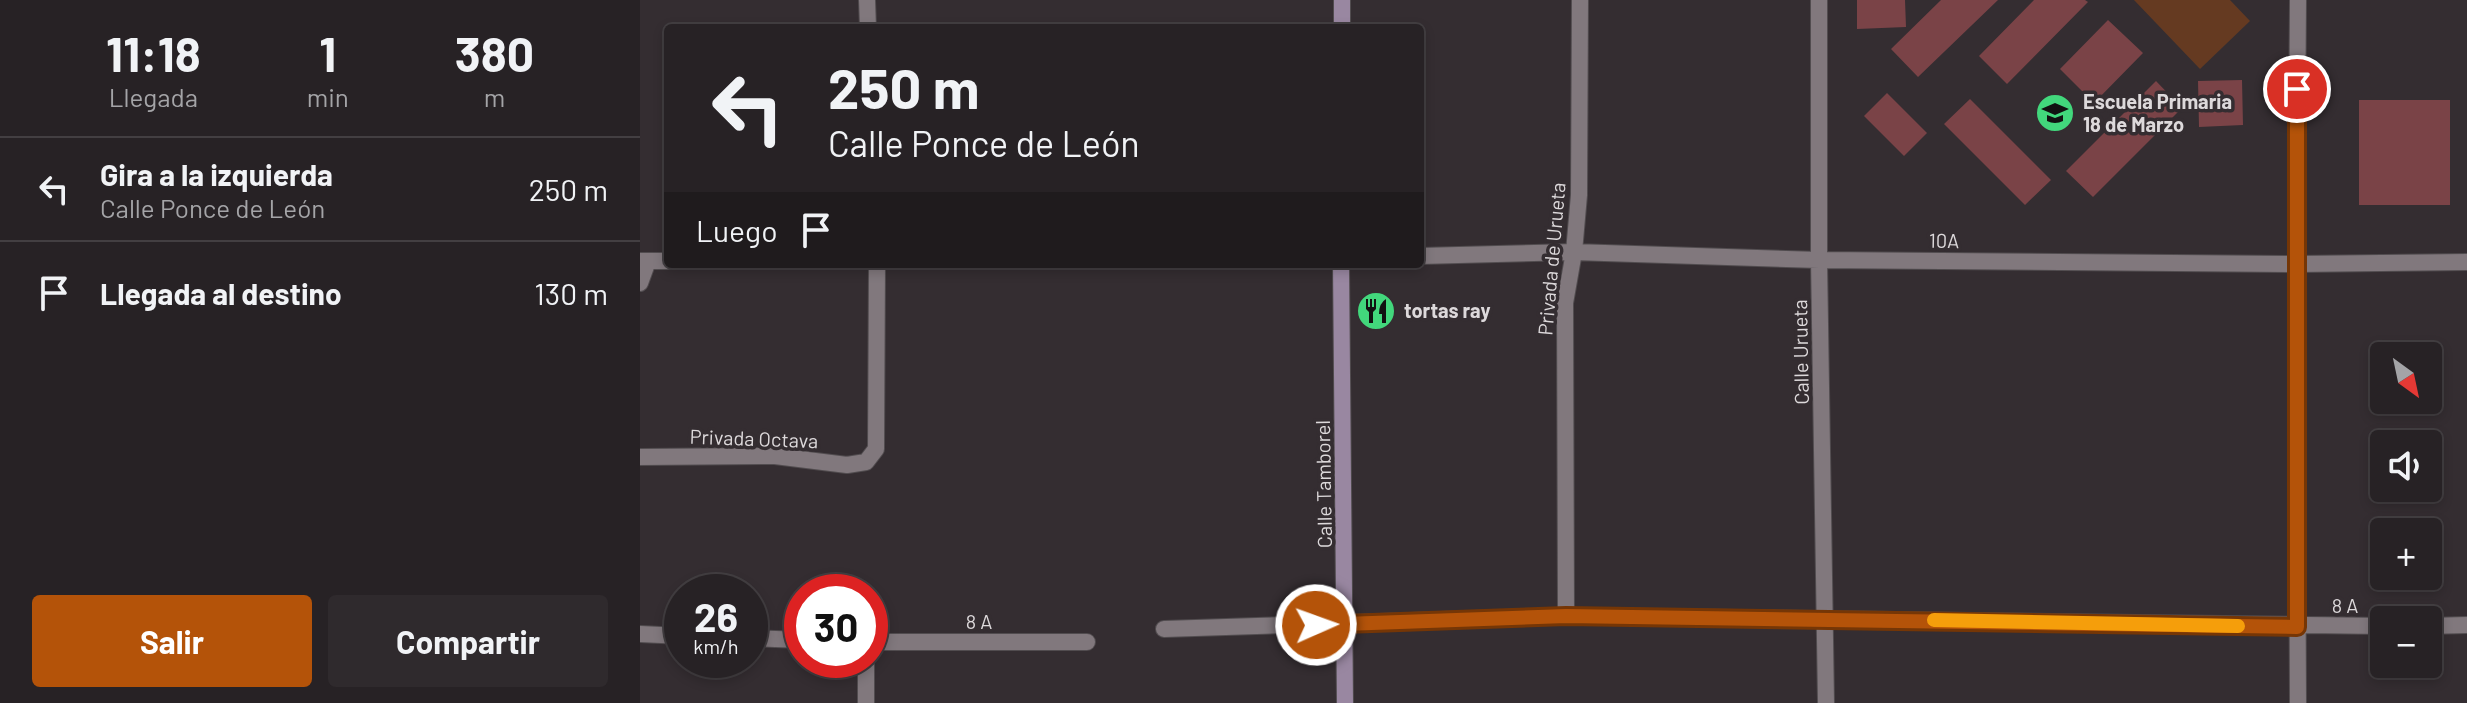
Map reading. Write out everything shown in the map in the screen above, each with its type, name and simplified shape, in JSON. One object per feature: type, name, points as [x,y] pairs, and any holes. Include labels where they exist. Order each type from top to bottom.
[{"type":"main road","points":[[1342,0],[1342,24]]},
{"type":"main road","name":"Calle Tamborel","points":[[1341,268],[1345,703]]},
{"type":"street","points":[[867,0],[868,24]]},
{"type":"street","name":"Privada de Urueta","points":[[1566,616],[1565,303],[1579,195],[1580,0]]},
{"type":"street","name":"Calle Urueta","points":[[1819,0],[1819,260],[1826,703]]},
{"type":"street","points":[[2298,0],[2298,703]]},
{"type":"street","name":"10A","points":[[1424,256],[1574,252],[1819,260],[2296,264],[2467,262]]},
{"type":"street","points":[[640,283],[644,261]]},
{"type":"street","name":"Privada Octava","points":[[640,457],[775,456],[847,465],[866,462],[876,449],[877,268]]},
{"type":"street","name":"8 A","points":[[1164,629],[1566,616],[2370,626]]},
{"type":"street","points":[[2442,626],[2467,625]]},
{"type":"street","points":[[640,634],[664,635]]},
{"type":"street","name":"8 A","points":[[888,642],[1087,642]]},
{"type":"street","points":[[866,678],[866,703]]},
{"type":"shaded area","points":[[2134,0],[2230,0],[2250,21],[2200,69]]},
{"type":"building","points":[[1857,0],[1905,0],[1906,27],[1857,29]]},
{"type":"building","points":[[1941,0],[1998,0],[1918,77],[1891,49]]},
{"type":"building","points":[[2034,0],[2088,2],[2007,84],[1979,56]]},
{"type":"building","points":[[2108,20],[2143,53],[2094,103],[2060,69]]},
{"type":"building","points":[[2242,80],[2243,125],[2199,127],[2198,81]]},
{"type":"building","points":[[2156,81],[2182,108],[2093,197],[2066,171]]},
{"type":"building","points":[[1887,93],[1927,133],[1904,156],[1864,116]]},
{"type":"building","points":[[1970,99],[2051,180],[2025,205],[1944,124]]},
{"type":"building","points":[[2359,100],[2450,100],[2450,205],[2359,205]]},
{"type":"slow traffic","points":[[1934,620],[2238,626]]},
{"type":"place","name":"Escuela Primaria 18 de Marzo","points":[[2055,113]]},
{"type":"place","name":"tortas ray","points":[[1376,311]]},
{"type":"route","points":[[1316,625],[1566,616],[2297,627],[2297,89]]}]
